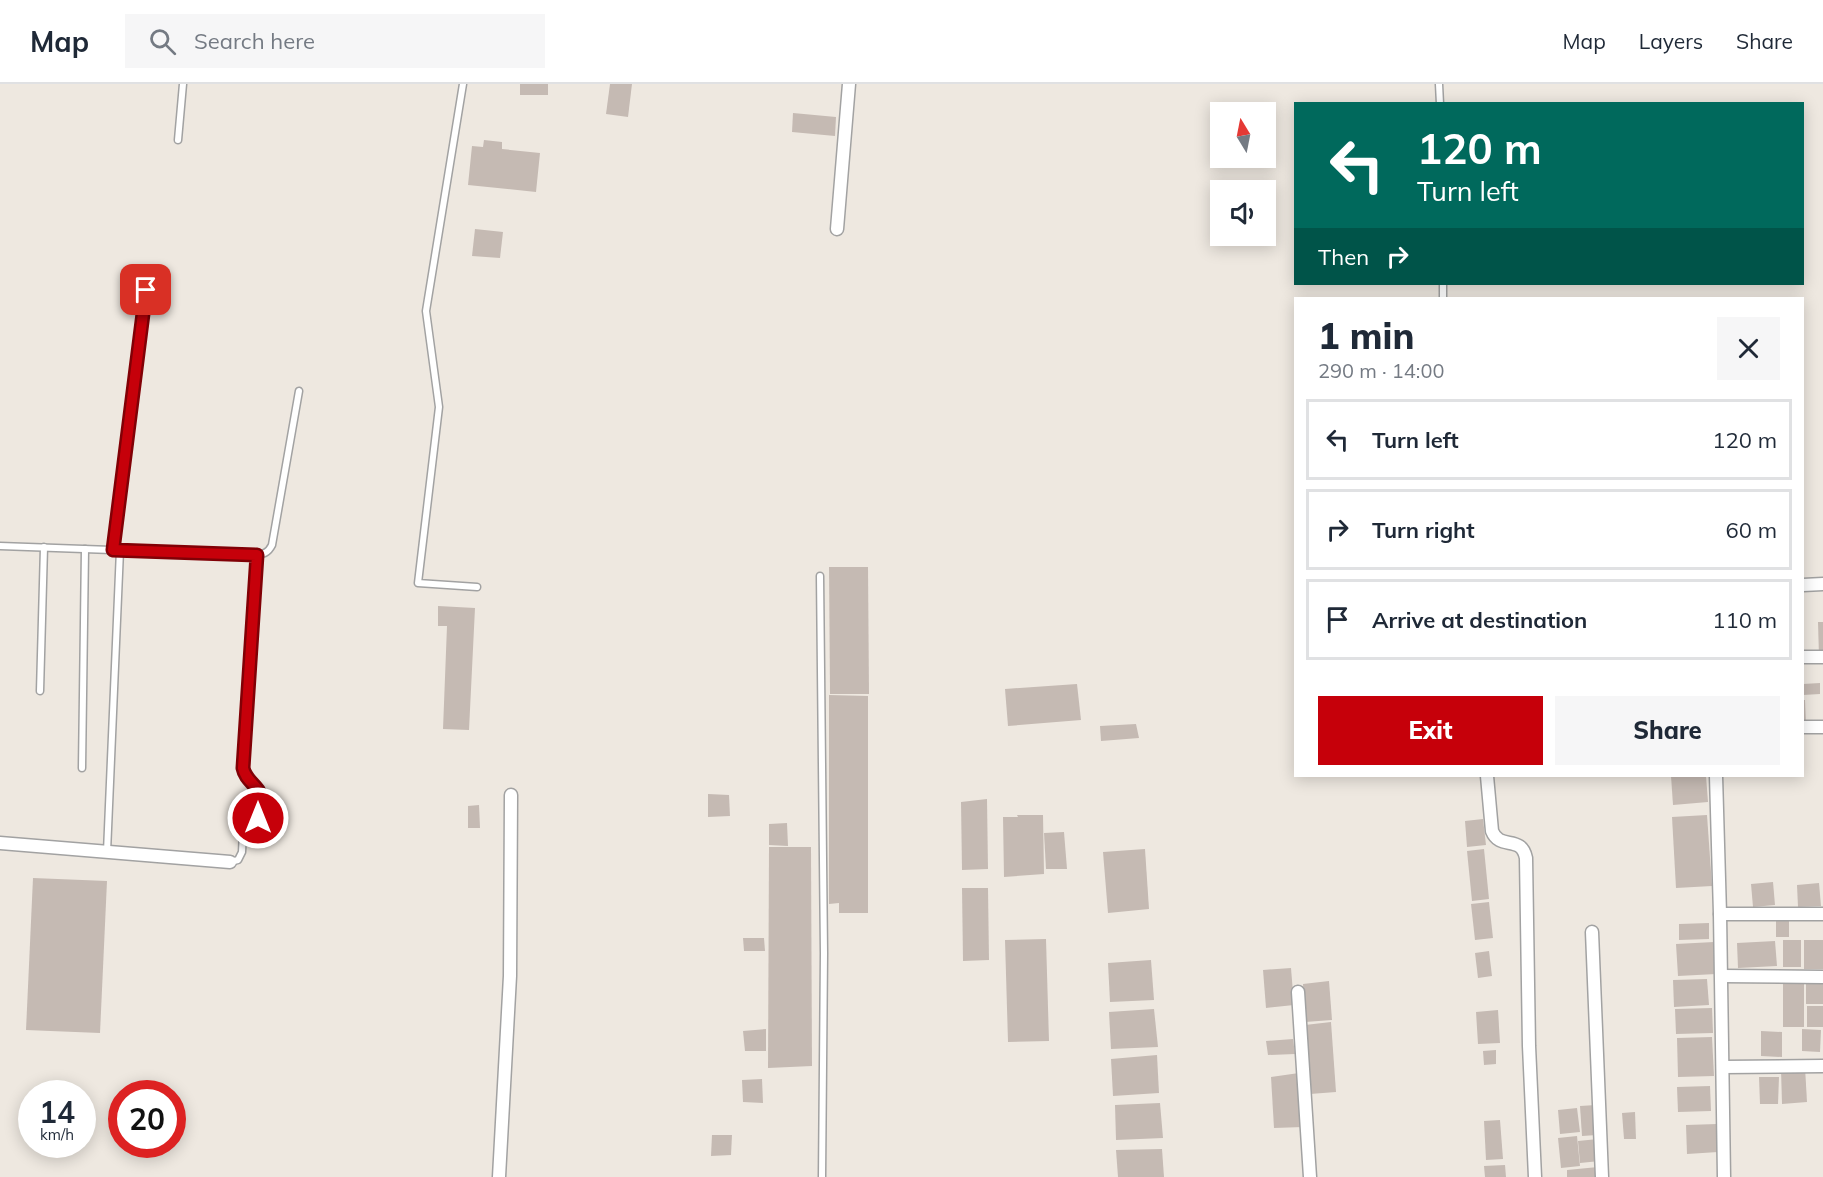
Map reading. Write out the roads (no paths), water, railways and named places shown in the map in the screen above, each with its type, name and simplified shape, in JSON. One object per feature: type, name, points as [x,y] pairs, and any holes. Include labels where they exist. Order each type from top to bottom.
[{"type":"street","points":[[837,229],[849,84]]},
{"type":"street","points":[[1804,585],[1823,584]]},
{"type":"street","points":[[1804,657],[1823,657]]},
{"type":"street","points":[[1804,727],[1823,727]]},
{"type":"street","points":[[1487,777],[1494,837],[1498,841],[1519,845],[1524,850],[1526,858],[1528,1046],[1535,1177]]},
{"type":"street","points":[[1716,777],[1724,1067],[1724,1177]]},
{"type":"street","points":[[500,1177],[510,976],[511,795]]},
{"type":"street","points":[[0,843],[230,862]]},
{"type":"street","points":[[1720,914],[1823,914]]},
{"type":"street","points":[[1592,932],[1602,1177]]},
{"type":"street","points":[[1722,976],[1823,977]]},
{"type":"street","points":[[1298,992],[1310,1177]]},
{"type":"street","points":[[1724,1067],[1823,1066]]},
{"type":"lane","points":[[178,140],[183,84]]},
{"type":"lane","points":[[463,84],[426,311],[439,407],[418,583],[477,587]]},
{"type":"lane","points":[[1439,84],[1440,102]]},
{"type":"lane","points":[[107,852],[117,550],[146,290]]},
{"type":"lane","points":[[0,546],[257,555],[269,551],[272,545],[299,391]]},
{"type":"lane","points":[[40,691],[44,548]]},
{"type":"lane","points":[[82,768],[85,549]]},
{"type":"lane","points":[[230,862],[238,860],[242,852],[243,832],[263,810],[259,791],[244,774],[243,768],[257,555]]},
{"type":"lane","points":[[820,576],[824,953],[822,1177]]}]
